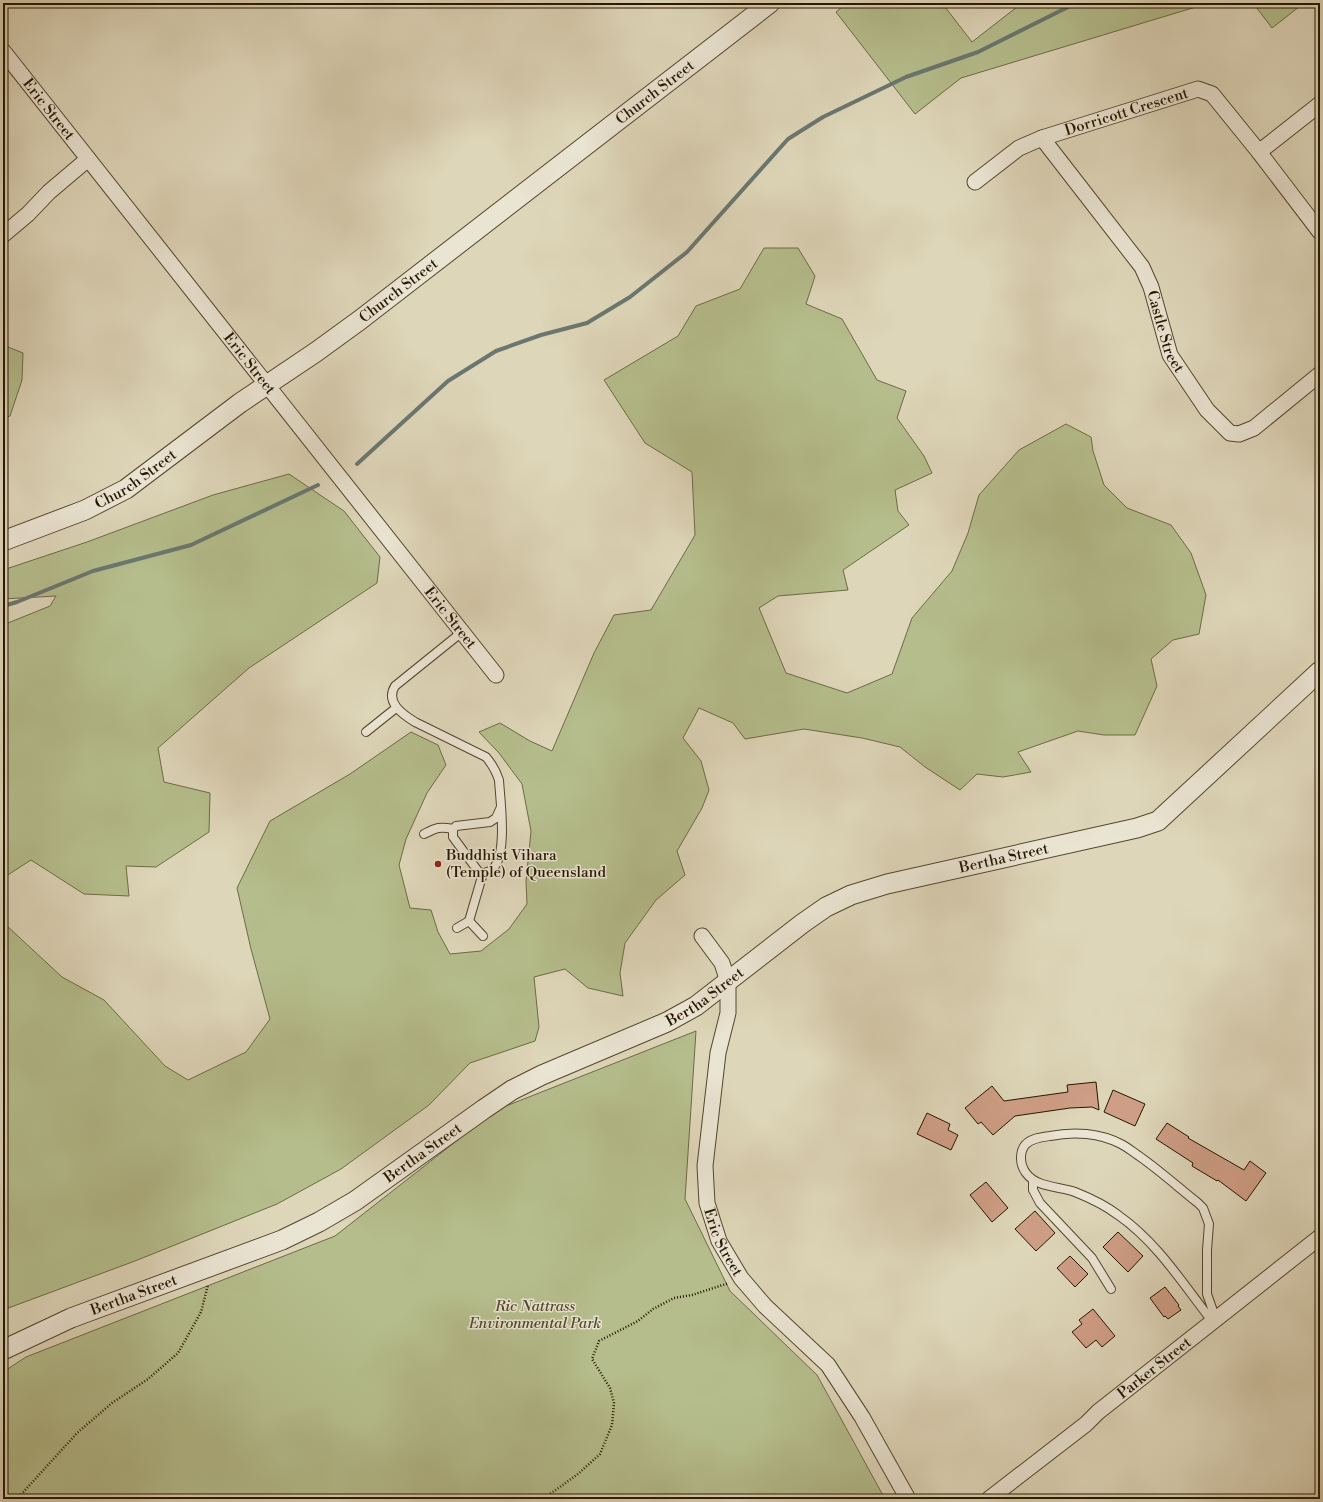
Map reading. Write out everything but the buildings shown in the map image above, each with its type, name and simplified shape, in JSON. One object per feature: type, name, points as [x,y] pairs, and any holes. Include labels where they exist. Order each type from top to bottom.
[{"type":"street","name":"Church Street","points":[[3,541],[85,510],[126,489],[240,403],[316,352],[360,320],[770,3]]},
{"type":"street","name":"Eric Street","points":[[3,51],[496,675]]},
{"type":"street","name":"Dorricott Crescent","points":[[974,182],[1019,148],[1042,138],[1198,88],[1212,94],[1259,152],[1320,232]]},
{"type":"street","points":[[1259,152],[1320,104]]},
{"type":"street","name":"Castle Street","points":[[1042,138],[1142,267],[1151,287],[1170,355],[1207,410],[1230,433],[1240,434],[1254,428],[1320,374]]},
{"type":"street","points":[[6,230],[28,214],[49,192],[88,159]]},
{"type":"street","name":"Bertha Street","points":[[3,1350],[71,1318],[282,1240],[319,1222],[355,1201],[512,1090],[542,1075],[667,1022],[696,1006],[803,923],[826,907],[851,895],[887,884],[1137,828],[1158,821],[1320,671]]},
{"type":"street","name":"Eric Street","points":[[702,936],[722,963],[728,982],[728,1013],[718,1053],[705,1166],[707,1203],[719,1241],[742,1278],[765,1306],[828,1365],[862,1417],[908,1499]]},
{"type":"street","name":"Parker Street","points":[[989,1499],[1086,1424],[1098,1412],[1215,1318],[1320,1237]]},
{"type":"lane","points":[[457,928],[469,921],[483,873],[494,868],[499,858],[502,833],[499,780],[492,764],[486,757],[415,722],[396,708],[392,696],[392,690],[462,632]]},
{"type":"lane","points":[[366,732],[396,708]]},
{"type":"lane","points":[[424,834],[436,828],[443,827],[453,829],[456,826],[494,821],[501,807]]},
{"type":"lane","points":[[453,829],[453,838],[478,871],[483,873]]},
{"type":"lane","points":[[469,921],[483,936]]},
{"type":"lane","points":[[1055,1134],[1092,1134],[1106,1138],[1122,1144],[1146,1161],[1198,1203],[1203,1208],[1210,1224],[1207,1250],[1207,1294],[1215,1318],[1156,1249],[1131,1224],[1104,1206],[1075,1192],[1033,1181],[1025,1172],[1022,1165],[1022,1150],[1026,1144],[1030,1140],[1055,1134]]},
{"type":"lane","points":[[1033,1181],[1033,1190],[1040,1203],[1092,1258],[1110,1289]]},
{"type":"path","points":[[17,1499],[77,1433],[112,1402],[148,1379],[178,1353],[201,1312],[208,1287],[207,1268]]},
{"type":"path","points":[[543,1499],[578,1474],[600,1454],[612,1425],[614,1403],[610,1388],[592,1359],[599,1341],[638,1321],[653,1309],[674,1298],[692,1295],[716,1288],[742,1278]]},
{"type":"green space","points":[[847,3],[942,3],[972,42],[1022,3],[1209,3],[961,78],[915,114],[836,12]]},
{"type":"green space","points":[[1253,3],[1304,3],[1272,28]]},
{"type":"green space","points":[[764,248],[798,248],[815,276],[806,304],[842,319],[877,380],[906,391],[897,418],[924,456],[932,473],[895,490],[898,511],[909,525],[843,570],[848,590],[778,596],[759,608],[786,673],[847,693],[892,674],[912,618],[952,571],[968,533],[979,495],[1019,450],[1066,424],[1091,437],[1093,451],[1104,485],[1127,508],[1171,525],[1191,553],[1206,595],[1199,634],[1173,640],[1151,659],[1157,686],[1135,735],[1104,735],[1078,731],[1018,752],[1031,772],[1003,777],[977,774],[960,790],[925,767],[900,747],[862,738],[804,729],[745,739],[733,723],[699,708],[683,738],[701,761],[709,790],[702,808],[677,851],[685,875],[656,900],[625,943],[620,973],[623,996],[588,988],[565,969],[534,977],[539,1027],[535,1041],[470,1063],[429,1105],[341,1169],[277,1204],[135,1261],[3,1310],[3,920],[6,925],[62,977],[104,1000],[165,1066],[188,1080],[246,1052],[270,1019],[251,949],[237,888],[270,821],[350,774],[411,732],[438,745],[446,765],[427,793],[406,839],[399,865],[410,908],[431,910],[438,932],[450,954],[481,951],[509,929],[527,904],[526,881],[531,831],[522,784],[499,753],[479,732],[500,723],[530,741],[552,751],[594,653],[614,615],[651,610],[695,535],[692,472],[645,443],[604,380],[678,336],[696,306],[740,289]]},
{"type":"green space","points":[[3,345],[23,353],[22,380],[10,416],[3,419]]},
{"type":"green space","points":[[289,474],[344,511],[380,557],[377,583],[249,668],[158,748],[164,782],[210,793],[209,832],[156,867],[126,866],[129,896],[84,894],[31,860],[3,878],[3,625],[50,606],[56,596],[3,599],[3,570],[87,542],[213,495]]},
{"type":"green space","name":"Ric Nattrass Environmental Park","points":[[696,1031],[685,1199],[730,1291],[817,1375],[885,1499],[3,1499],[3,1372],[26,1357],[335,1236],[496,1110]]},
{"type":"waterway","points":[[357,464],[448,381],[496,351],[541,335],[587,323],[630,297],[687,252],[788,139],[823,117],[906,77],[978,52],[1076,3]]},
{"type":"waterway","points":[[3,606],[17,602],[93,571],[191,545],[318,485]]},
{"type":"place","name":"Buddhist Vihara (Temple) of Queensland","points":[[438,864]]}]
